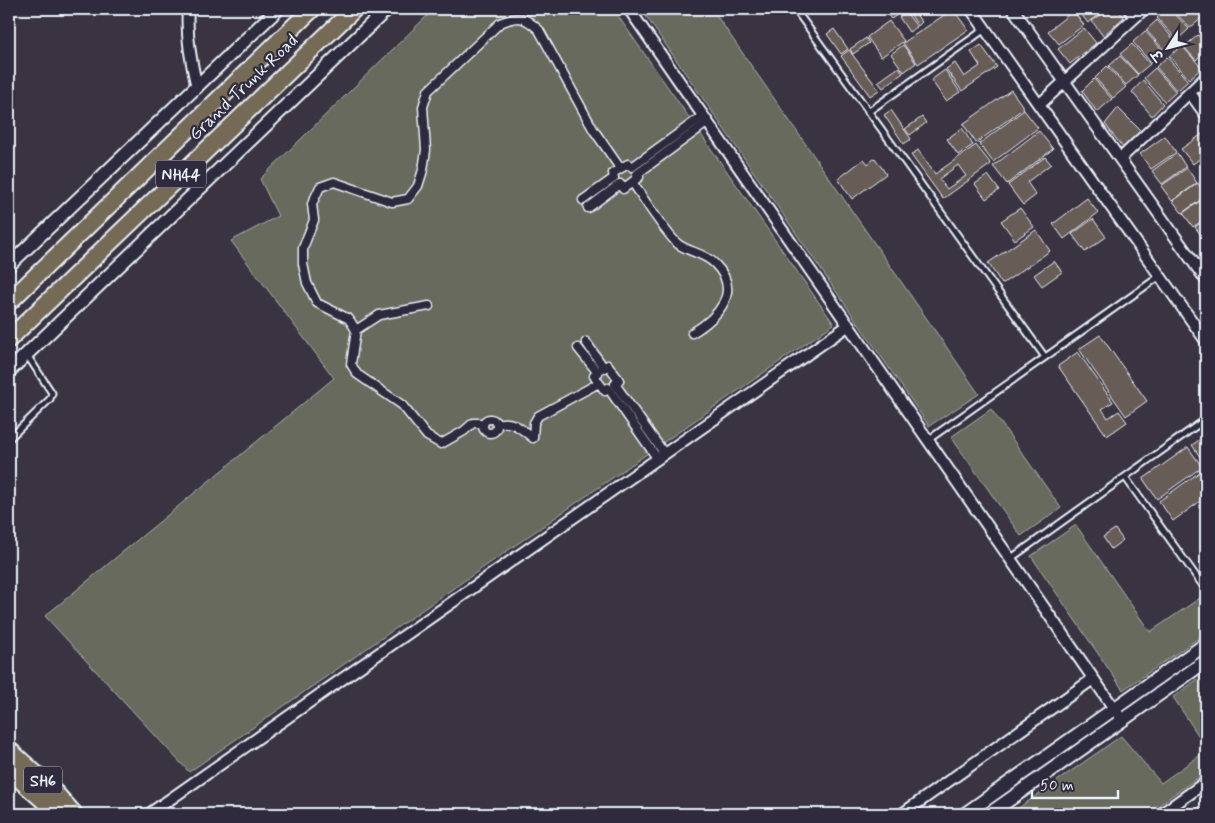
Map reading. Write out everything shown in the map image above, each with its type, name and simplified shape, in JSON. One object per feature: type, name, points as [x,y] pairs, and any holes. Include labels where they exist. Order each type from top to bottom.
[{"type":"main road","name":"Grand Trunk Road","points":[[9,302],[312,9]]},
{"type":"main road","name":"Grand Trunk Road","points":[[9,339],[354,9]]},
{"type":"main road","name":"SH6","points":[[9,750],[48,785],[74,814]]},
{"type":"main road","name":"SH6","points":[[9,770],[59,814]]},
{"type":"street","points":[[188,9],[188,43],[197,88]]},
{"type":"street","points":[[9,265],[278,9]]},
{"type":"street","points":[[9,371],[386,9]]},
{"type":"street","points":[[629,9],[1122,720]]},
{"type":"street","points":[[971,9],[1206,341]]},
{"type":"street","points":[[1013,9],[1206,280]]},
{"type":"street","points":[[1039,105],[1132,13],[1144,9]]},
{"type":"street","points":[[485,429],[481,423],[473,423],[464,431],[441,444],[427,436],[402,405],[357,374],[351,364],[356,330],[349,319],[317,303],[307,283],[303,248],[314,220],[312,204],[320,187],[334,182],[392,202],[408,198],[418,186],[423,170],[426,150],[423,107],[428,92],[500,23],[514,17],[527,19],[539,30],[593,128],[620,168]]},
{"type":"street","points":[[1120,159],[1206,77]]},
{"type":"street","points":[[1190,92],[1206,115]]},
{"type":"street","points":[[583,200],[614,178],[613,173],[620,168],[628,164],[632,167],[706,118]]},
{"type":"street","points":[[588,208],[620,184],[623,188],[639,177],[637,174],[706,118]]},
{"type":"street","points":[[632,182],[678,244],[714,263],[726,280],[727,298],[718,313],[709,323],[692,333]]},
{"type":"street","points":[[356,330],[379,315],[429,306]]},
{"type":"street","points":[[149,814],[660,455],[849,325]]},
{"type":"street","points":[[586,342],[604,368],[608,365],[619,380],[615,384],[660,455]]},
{"type":"street","points":[[578,348],[598,374],[594,376],[605,391],[608,388],[660,455]]},
{"type":"street","points":[[479,438],[490,419],[497,424],[505,422],[516,425],[533,438],[534,423],[538,416],[599,383]]},
{"type":"street","points":[[966,814],[1206,644]]},
{"type":"street","points":[[989,814],[1206,661]]},
{"type":"street","points":[[902,814],[1093,679]]},
{"type":"street","points":[[1161,814],[1206,782]]},
{"type":"lane","points":[[795,9],[1044,357]]},
{"type":"lane","points":[[868,112],[985,29]]},
{"type":"lane","points":[[928,440],[1160,276]]},
{"type":"lane","points":[[9,438],[50,399],[52,393],[26,354]]},
{"type":"lane","points":[[1010,559],[1206,418]]},
{"type":"lane","points":[[1125,477],[1206,590]]},
{"type":"green space","points":[[434,9],[613,9],[834,324],[189,772],[45,616],[334,378],[231,241],[278,216],[260,179]]},
{"type":"green space","points":[[641,9],[712,9],[979,394],[929,426]]},
{"type":"green space","points":[[991,409],[1061,508],[1021,536],[951,437]]},
{"type":"green space","points":[[1076,525],[1150,632],[1200,598],[1206,607],[1206,633],[1123,690],[1031,556]]},
{"type":"green space","points":[[1206,673],[1206,747],[1173,697]]},
{"type":"green space","points":[[1121,736],[1161,783],[1206,751],[1206,772],[1146,814],[1010,814]]},
{"type":"building","points":[[883,9],[906,9],[891,19]]},
{"type":"building","points":[[907,9],[926,9],[917,16],[922,22],[918,26]]},
{"type":"building","points":[[953,9],[968,30],[918,64],[903,43]]},
{"type":"building","points":[[1077,9],[1107,9],[1088,23]]},
{"type":"building","points":[[1109,9],[1117,9],[1124,17],[1103,36],[1092,21]]},
{"type":"building","points":[[1167,9],[1170,9],[1189,29],[1177,40],[1157,18]]},
{"type":"building","points":[[1172,9],[1196,9],[1203,17],[1190,28]]},
{"type":"building","points":[[1073,11],[1084,25],[1059,44],[1048,31]]},
{"type":"building","points":[[906,12],[917,27],[909,32],[899,17]]},
{"type":"building","points":[[1157,20],[1176,42],[1165,51],[1146,30]]},
{"type":"building","points":[[889,21],[904,41],[881,57],[867,37]]},
{"type":"building","points":[[1084,28],[1096,43],[1070,64],[1058,49]]},
{"type":"building","points":[[834,29],[848,49],[841,54],[827,34]]},
{"type":"building","points":[[1145,31],[1164,52],[1151,63],[1133,42]]},
{"type":"building","points":[[1198,35],[1206,44],[1206,50],[1196,60],[1184,47]]},
{"type":"building","points":[[866,38],[869,43],[853,54],[850,49]]},
{"type":"building","points":[[1132,44],[1150,64],[1138,74],[1120,54]]},
{"type":"building","points":[[903,45],[916,63],[904,72],[891,54]]},
{"type":"building","points":[[981,45],[997,67],[962,91],[946,69],[955,63],[964,77],[980,66],[971,52]]},
{"type":"building","points":[[1182,46],[1202,68],[1189,79],[1169,56]]},
{"type":"building","points":[[849,50],[879,90],[870,96],[841,56]]},
{"type":"building","points":[[1120,56],[1138,75],[1126,85],[1109,66]]},
{"type":"building","points":[[1167,57],[1188,81],[1177,91],[1156,67]]},
{"type":"building","points":[[1107,66],[1126,87],[1113,98],[1095,78]]},
{"type":"building","points":[[899,67],[903,73],[883,88],[878,82]]},
{"type":"building","points":[[1155,68],[1176,92],[1165,102],[1144,78]]},
{"type":"building","points":[[945,70],[960,92],[946,101],[931,80]]},
{"type":"building","points":[[1094,79],[1112,99],[1097,112],[1082,91]]},
{"type":"building","points":[[1143,80],[1163,104],[1152,116],[1132,92]]},
{"type":"building","points":[[1011,90],[1024,108],[976,143],[963,124]]},
{"type":"building","points":[[1118,108],[1141,131],[1123,148],[1105,124]]},
{"type":"building","points":[[891,110],[911,139],[904,144],[884,115]]},
{"type":"building","points":[[1024,110],[1038,128],[993,162],[979,144]]},
{"type":"building","points":[[922,117],[926,123],[910,135],[905,129]]},
{"type":"building","points":[[962,128],[973,145],[958,155],[947,139]]},
{"type":"building","points":[[1039,131],[1053,149],[1007,184],[993,166]]},
{"type":"building","points":[[1205,132],[1206,154],[1193,164],[1181,149]]},
{"type":"building","points":[[1165,136],[1176,152],[1151,169],[1140,154]]},
{"type":"building","points":[[976,145],[991,164],[943,199],[911,155],[918,150],[935,174]],"holes":[[[958,165],[966,176],[947,189],[939,179]]]},
{"type":"building","points":[[1177,153],[1186,167],[1162,184],[1152,171]]},
{"type":"building","points":[[1045,157],[1051,164],[1027,182],[1036,195],[1023,205],[1008,185]]},
{"type":"building","points":[[875,158],[886,174],[852,199],[838,179],[864,159],[868,164]]},
{"type":"building","points":[[1187,168],[1197,183],[1172,201],[1161,186]]},
{"type":"building","points":[[988,175],[999,190],[986,199],[975,184]]},
{"type":"building","points":[[1198,183],[1206,196],[1182,213],[1173,201]]},
{"type":"building","points":[[1206,197],[1206,218],[1193,227],[1183,213]]},
{"type":"building","points":[[1087,198],[1098,213],[1064,239],[1053,224]]},
{"type":"building","points":[[1020,208],[1034,227],[1015,240],[1001,221]]},
{"type":"building","points":[[1093,219],[1106,237],[1085,252],[1072,234]]},
{"type":"building","points":[[1206,219],[1206,240],[1205,241],[1195,227]]},
{"type":"building","points":[[1036,230],[1050,251],[1002,284],[988,263]]},
{"type":"building","points":[[1054,261],[1062,272],[1042,286],[1034,275]]},
{"type":"building","points":[[1100,335],[1147,401],[1126,416],[1079,349]]},
{"type":"building","points":[[1078,352],[1113,402],[1102,409],[1108,418],[1119,411],[1127,422],[1107,436],[1058,366]]},
{"type":"building","points":[[1206,435],[1206,466],[1192,445]]},
{"type":"building","points":[[1188,447],[1202,467],[1157,499],[1143,479]]},
{"type":"building","points":[[1204,469],[1206,473],[1206,497],[1173,521],[1159,501]]},
{"type":"building","points":[[1115,529],[1123,540],[1111,549],[1103,537]]},
{"type":"building","points":[[1205,805],[1206,814],[1193,814]]}]
